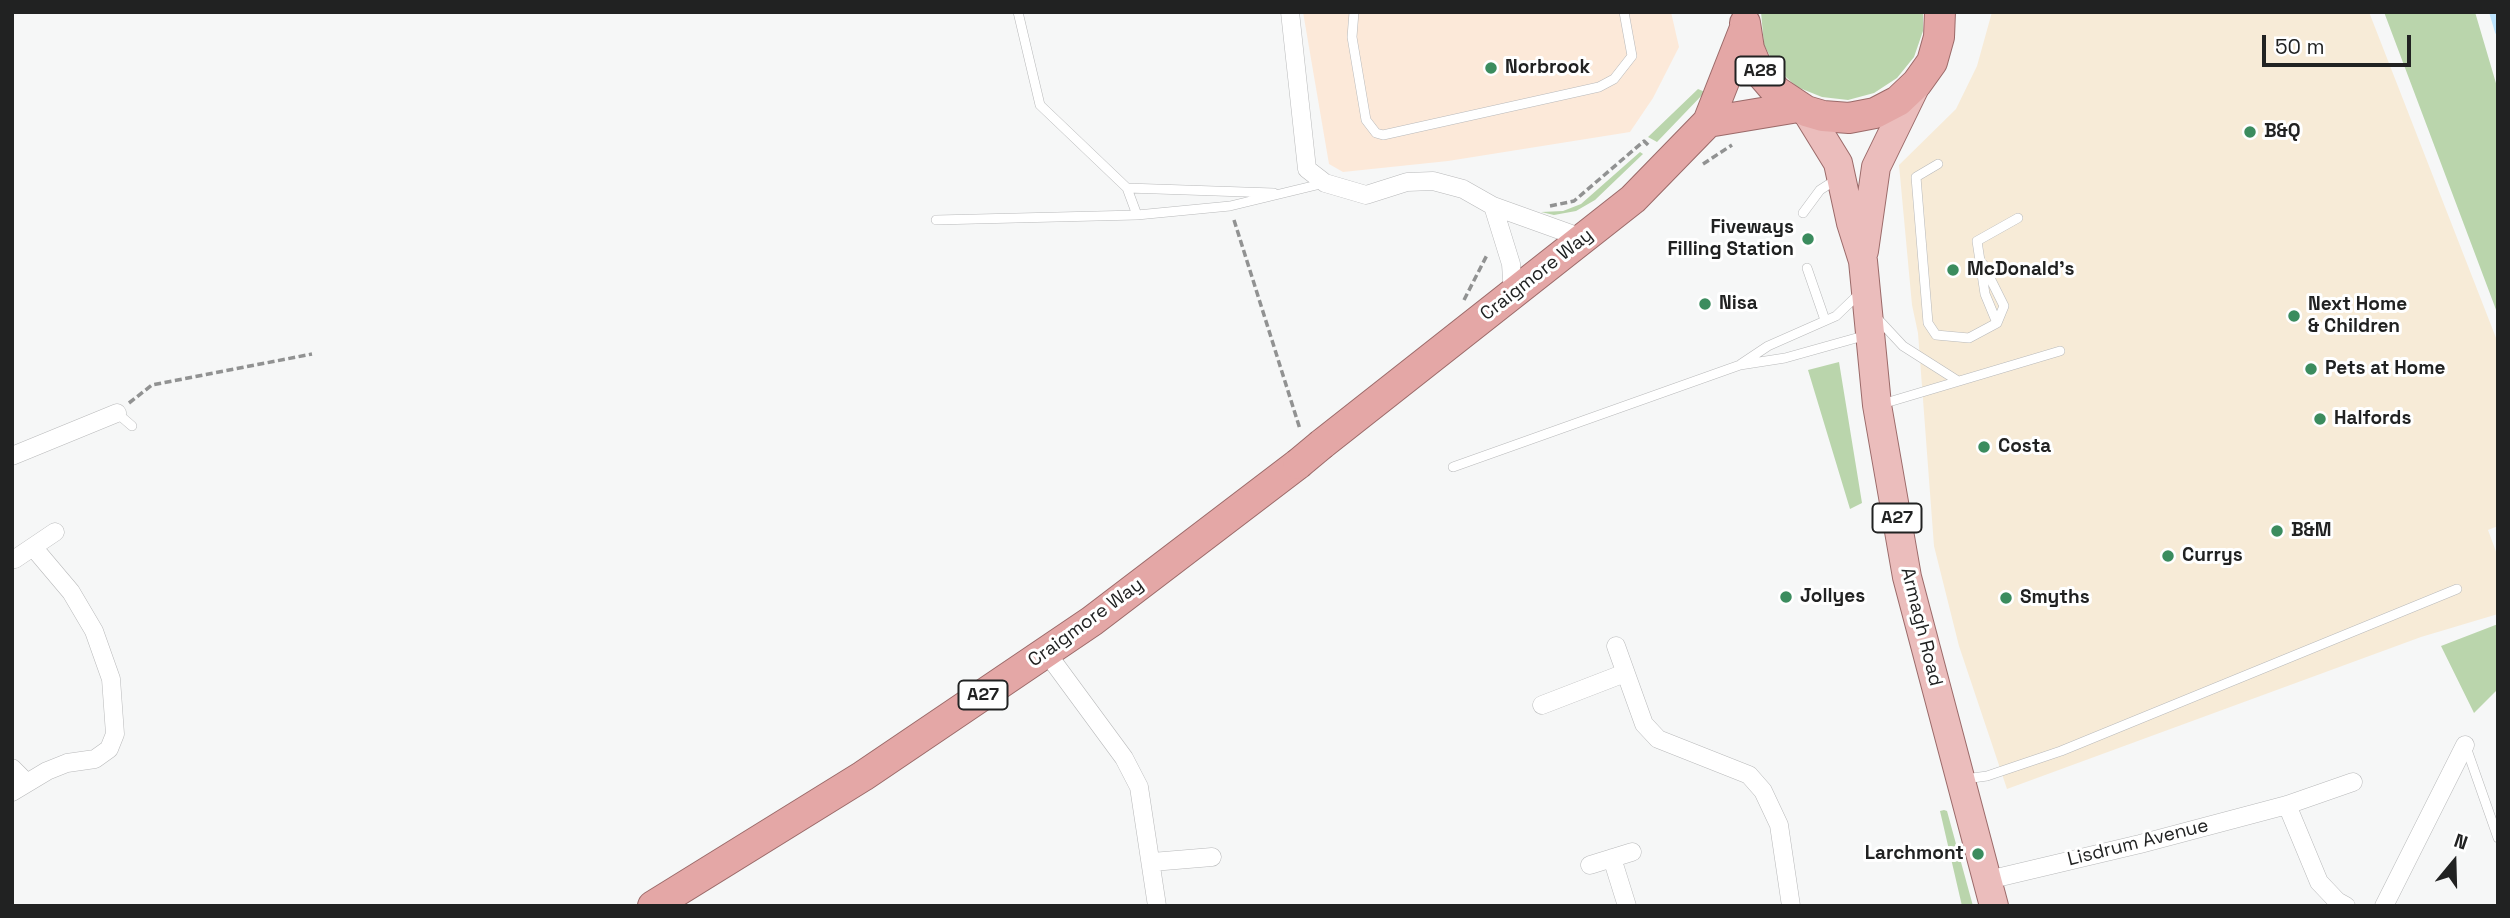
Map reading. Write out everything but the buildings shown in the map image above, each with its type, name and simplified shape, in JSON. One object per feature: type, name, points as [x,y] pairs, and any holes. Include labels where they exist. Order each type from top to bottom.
[{"type":"highway","name":"A28","points":[[1745,20],[1749,50],[1758,70],[1776,91],[1802,109],[1823,116],[1849,118],[1875,113],[1898,101],[1917,83],[1931,62],[1944,20]]},
{"type":"highway","name":"Craigmore Way","points":[[653,906],[863,776],[1092,621],[1585,239],[1633,199],[1709,122],[1745,20]]},
{"type":"highway","points":[[1709,122],[1802,109]]},
{"type":"main road","name":"Armagh Road","points":[[1867,297],[1876,167],[1917,83]]},
{"type":"main road","name":"Armagh Road","points":[[1802,109],[1838,163],[1842,176],[1867,297],[1877,405],[1907,577],[1991,893]]},
{"type":"street","points":[[1290,12],[1307,169],[1325,183],[1366,195],[1407,182],[1433,181],[1463,189],[1493,206],[1585,239]]},
{"type":"street","points":[[1493,206],[1511,264],[1513,294]]},
{"type":"street","points":[[12,456],[117,413]]},
{"type":"street","points":[[15,559],[55,532]]},
{"type":"street","points":[[12,768],[19,788],[67,763],[95,759],[109,749],[115,734],[110,679],[94,631],[71,592],[33,547]]},
{"type":"street","points":[[1616,646],[1644,724],[1658,739],[1749,775],[1763,791],[1779,825],[1791,906]]},
{"type":"street","points":[[1046,652],[1124,758],[1139,787],[1152,862],[1152,905]]},
{"type":"street","points":[[1542,705],[1625,673]]},
{"type":"street","points":[[2384,906],[2465,745]]},
{"type":"street","name":"Lisdrum Avenue","points":[[1991,893],[2140,844],[2287,804],[2353,782]]},
{"type":"street","points":[[2287,804],[2319,882],[2337,901],[2346,906]]},
{"type":"street","points":[[1590,865],[1632,852]]},
{"type":"street","points":[[1152,862],[1212,857]]},
{"type":"street","points":[[1612,858],[1627,906]]},
{"type":"lane","points":[[1018,12],[1040,105],[1127,188],[1137,215]]},
{"type":"lane","points":[[1354,12],[1352,37],[1366,120],[1376,133],[1382,135],[1599,87],[1614,79],[1632,56],[1624,12]]},
{"type":"lane","points":[[1938,164],[1916,177],[1928,323],[1936,335],[1969,338],[1997,323],[2004,306],[1980,259],[1977,241],[2018,218]]},
{"type":"lane","points":[[1803,213],[1820,190],[1842,176]]},
{"type":"lane","points":[[936,220],[1137,215],[1230,206],[1325,183]]},
{"type":"lane","points":[[1127,188],[1286,194]]},
{"type":"lane","points":[[1807,268],[1825,320]]},
{"type":"lane","points":[[1740,365],[1768,346],[1840,313],[1867,297]]},
{"type":"lane","points":[[1453,467],[1740,365],[1785,358],[1867,297]]},
{"type":"lane","points":[[1867,297],[1903,345],[1958,381]]},
{"type":"lane","points":[[1877,405],[2060,351]]},
{"type":"lane","points":[[117,413],[131,426]]},
{"type":"lane","points":[[1960,780],[1987,776],[2061,751],[2456,589]]},
{"type":"lane","points":[[2465,745],[2498,838]]},
{"type":"path","points":[[1536,205],[1574,201],[1644,141]]},
{"type":"path","points":[[1699,167],[1734,143]]},
{"type":"path","points":[[1230,206],[1299,426]]},
{"type":"path","points":[[1464,301],[1486,262],[1490,245]]},
{"type":"path","points":[[117,413],[152,385],[313,354]]},
{"type":"shaded area","points":[[1303,12],[1671,12],[1679,47],[1653,98],[1630,132],[1448,161],[1343,172],[1329,164]]},
{"type":"shaded area","points":[[1992,12],[2369,12],[2498,343],[2498,526],[2488,530],[2498,557],[2498,614],[2421,637],[2007,789],[1959,646],[1934,546],[1918,333],[1912,305],[1899,165],[1956,109],[1977,66]]},
{"type":"green space","points":[[1761,12],[1923,12],[1923,31],[1914,57],[1897,78],[1874,93],[1848,100],[1822,97],[1797,87],[1777,69],[1764,45]]},
{"type":"green space","points":[[2384,12],[2475,12],[2498,90],[2498,315]]},
{"type":"green space","points":[[1698,89],[1705,92],[1657,142],[1648,137]]},
{"type":"green space","points":[[1640,152],[1643,154],[1595,200],[1576,211],[1554,215],[1541,212],[1563,211],[1581,204]]},
{"type":"green space","points":[[1839,362],[1862,503],[1850,509],[1808,370]]},
{"type":"green space","points":[[2498,624],[2498,689],[2474,713],[2441,646]]},
{"type":"green space","points":[[1940,811],[1947,811],[1973,906],[1962,906]]},
{"type":"waterway","points":[[2492,12],[2498,32]]},
{"type":"place","name":"Norbrook","points":[[1491,68]]},
{"type":"place","name":"B&Q","points":[[2250,132]]},
{"type":"place","name":"Fiveways Filling Station","points":[[1808,239]]},
{"type":"place","name":"McDonald's","points":[[1953,270]]},
{"type":"place","name":"Nisa","points":[[1705,304]]},
{"type":"place","name":"Next Home & Children","points":[[2294,316]]},
{"type":"place","name":"Pets at Home","points":[[2311,369]]},
{"type":"place","name":"Halfords","points":[[2320,419]]},
{"type":"place","name":"Costa","points":[[1984,447]]},
{"type":"place","name":"B&M","points":[[2277,531]]},
{"type":"place","name":"Currys","points":[[2168,556]]},
{"type":"place","name":"Jollyes","points":[[1786,597]]},
{"type":"place","name":"Smyths","points":[[2006,598]]},
{"type":"place","name":"Larchmont","points":[[1978,854]]}]
